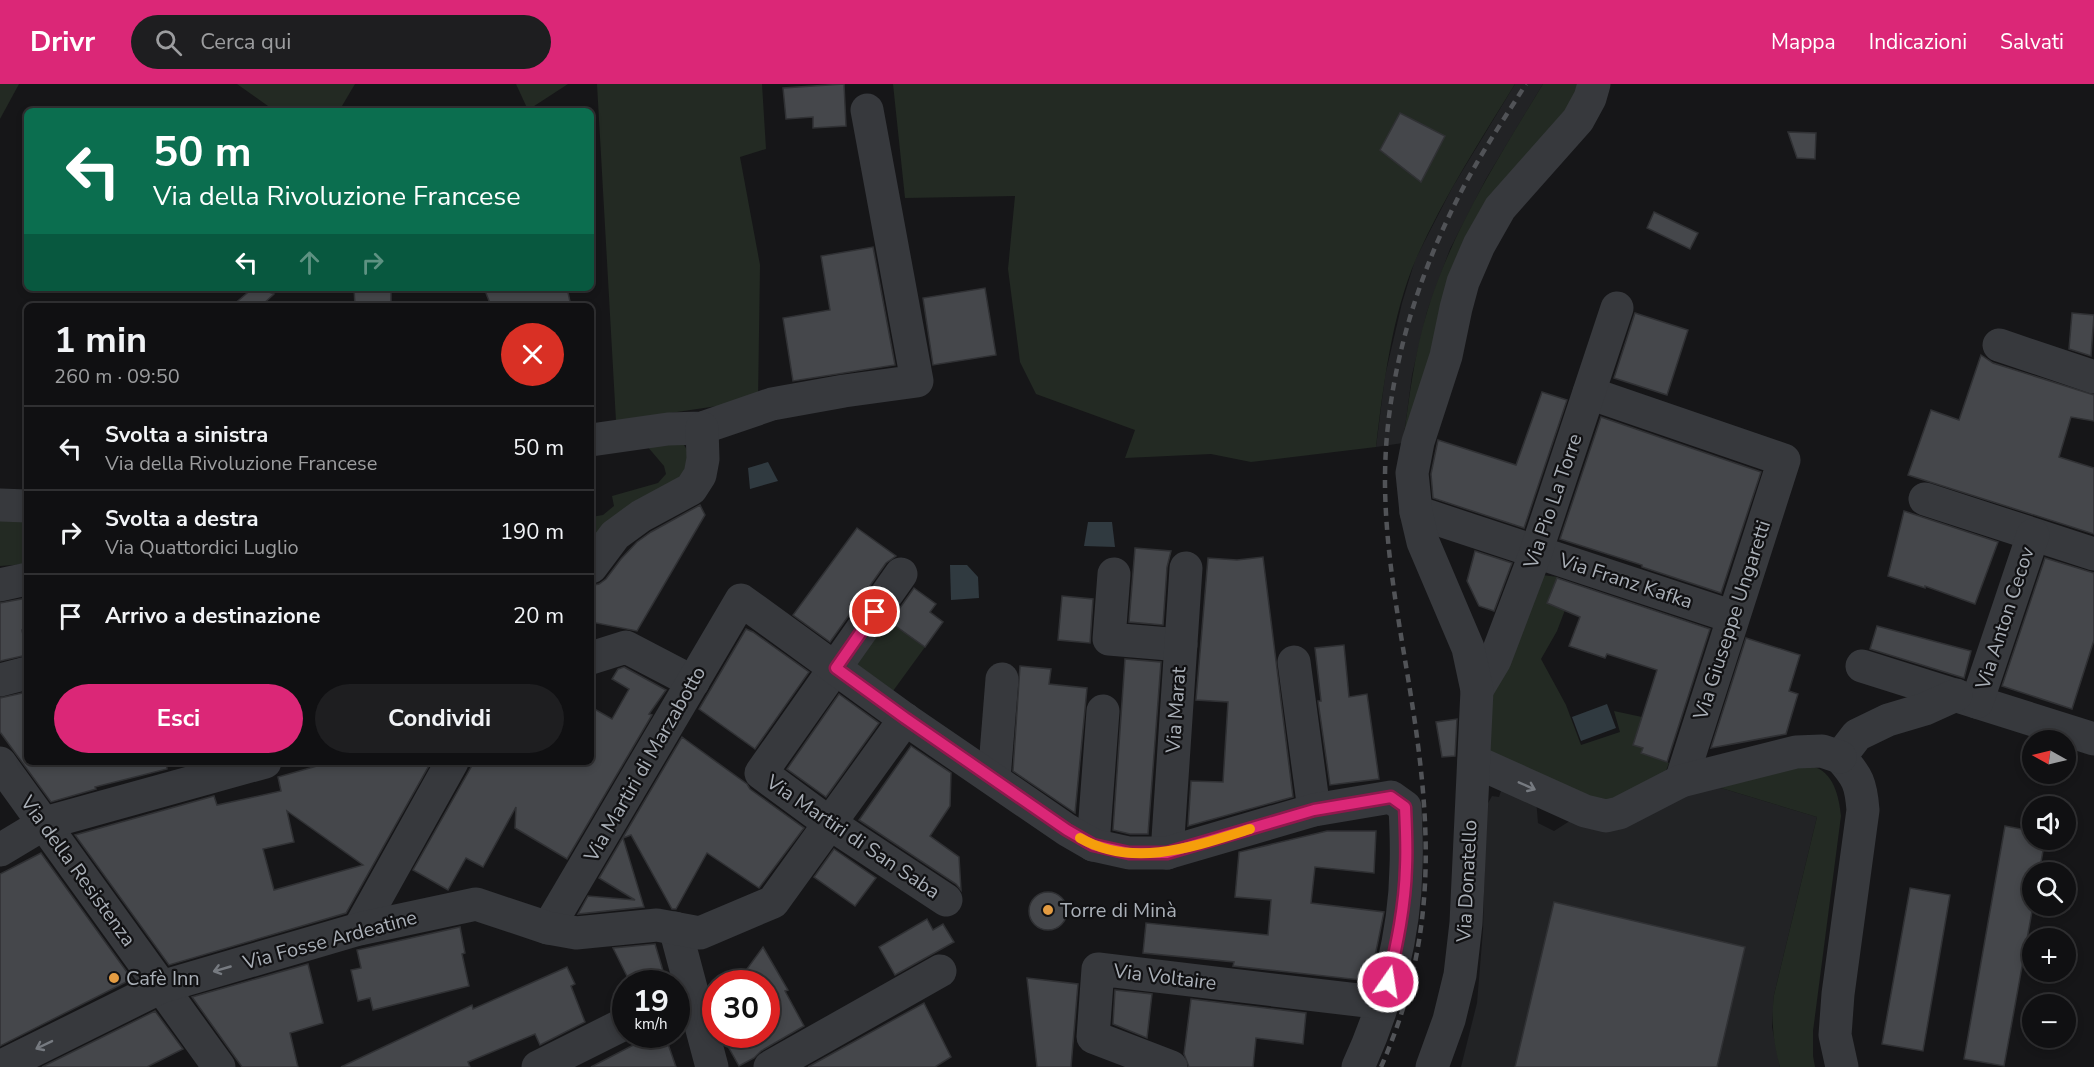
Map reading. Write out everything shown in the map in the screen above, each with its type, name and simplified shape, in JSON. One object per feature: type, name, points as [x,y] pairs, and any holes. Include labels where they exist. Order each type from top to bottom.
[{"type":"street","name":"Via Donatello","points":[[1432,1067],[1449,1020],[1460,975],[1466,923],[1477,690],[1468,648],[1423,542],[1416,512],[1412,473],[1418,442],[1442,374],[1463,282],[1479,245],[1500,208],[1578,120],[1590,98],[1594,84]]},
{"type":"street","points":[[594,440],[668,429],[702,428],[772,404],[917,381],[867,110]]},
{"type":"street","name":"Via Pio La Torre","points":[[1477,690],[1496,660],[1536,552],[1617,308]]},
{"type":"street","points":[[2000,345],[2094,376]]},
{"type":"street","name":"Via Giuseppe Ungaretti","points":[[1589,393],[1784,460],[1681,781]]},
{"type":"street","points":[[594,563],[615,536],[641,516],[691,489],[700,476],[703,459],[702,428]]},
{"type":"street","points":[[1925,499],[2094,554]]},
{"type":"street","points":[[0,505],[24,506]]},
{"type":"street","name":"Via Franz Kafka","points":[[1416,512],[1733,617]]},
{"type":"street","name":"Via Anton Cecov","points":[[1966,698],[2033,535]]},
{"type":"street","name":"Via Marat","points":[[1167,853],[1186,568]]},
{"type":"street","points":[[901,574],[836,668],[1067,830],[1093,845],[1129,853],[1167,853],[1314,810],[1391,797],[1405,807],[1406,869],[1398,940],[1383,1003],[1358,1067]]},
{"type":"street","points":[[1114,574],[1109,639],[1181,645]]},
{"type":"street","points":[[0,585],[24,580]]},
{"type":"street","name":"Via Martiri di Marzabotto","points":[[548,928],[741,600],[836,668]]},
{"type":"street","points":[[594,657],[626,647],[693,682]]},
{"type":"street","points":[[1294,662],[1314,810]]},
{"type":"street","points":[[1862,666],[2094,739]]},
{"type":"street","name":"Via Martiri di San Saba","points":[[836,668],[761,773],[830,823],[946,900]]},
{"type":"street","points":[[0,680],[24,674]]},
{"type":"street","points":[[994,779],[1002,679]]},
{"type":"street","points":[[1840,757],[1857,735],[1888,720],[1966,698]]},
{"type":"street","points":[[1093,845],[1103,711]]},
{"type":"street","name":"Via Fosse Ardeatine","points":[[0,1066],[161,987],[359,929],[476,904],[548,928],[576,933],[657,925],[700,933],[773,902],[905,718]]},
{"type":"street","points":[[1474,761],[1585,811],[1606,816],[1619,813],[1681,781],[1796,752],[1822,751],[1840,757],[1856,775],[1861,789],[1863,810],[1838,994],[1835,1035],[1842,1067]]},
{"type":"street","name":"Via della Resistenza","points":[[0,763],[219,1067]]},
{"type":"street","points":[[0,850],[45,823],[254,765]]},
{"type":"street","points":[[359,929],[450,765]]},
{"type":"street","points":[[675,928],[680,970]]},
{"type":"street","name":"Via Voltaire","points":[[1171,1067],[1093,1037],[1098,969],[1383,1003]]},
{"type":"street","points":[[770,1067],[940,971]]},
{"type":"street","points":[[690,1012],[712,1067]]},
{"type":"street","points":[[538,1067],[612,1030]]},
{"type":"shaded area","points":[[0,84],[19,84],[0,119]]},
{"type":"shaded area","points":[[237,84],[355,84],[341,108],[271,108]]},
{"type":"shaded area","points":[[516,84],[568,84],[531,108],[527,108]]},
{"type":"shaded area","points":[[597,84],[762,84],[766,149],[740,157],[760,265],[758,400],[616,421]]},
{"type":"shaded area","points":[[893,84],[1515,84],[1450,192],[1416,259],[1395,327],[1376,447],[1251,462],[1211,454],[1125,458],[1135,430],[1036,394],[1020,362],[1008,269],[1015,196],[905,198]]},
{"type":"shaded area","points":[[1515,84],[1543,84],[1486,179],[1450,249],[1427,312],[1412,375],[1403,443],[1376,447],[1385,376],[1402,303],[1415,260],[1452,188]]},
{"type":"shaded area","points":[[1543,84],[1587,84],[1493,203],[1403,443],[1412,377],[1427,312],[1437,282],[1463,223]]},
{"type":"shaded area","points":[[671,442],[684,445],[690,455],[692,469],[594,547],[594,516],[603,515],[614,506],[612,496],[658,483],[666,474],[664,466],[647,446]]},
{"type":"shaded area","points":[[768,462],[778,481],[750,489],[748,468]]},
{"type":"shaded area","points":[[0,517],[24,518],[24,564],[0,566]]},
{"type":"shaded area","points":[[1088,522],[1112,522],[1115,547],[1084,546]]},
{"type":"shaded area","points":[[950,565],[967,565],[978,577],[979,598],[951,600]]},
{"type":"shaded area","points":[[1542,575],[1558,577],[1547,603],[1565,610],[1557,631],[1541,659],[1566,705],[1581,745],[1620,732],[1614,711],[1642,717],[1633,745],[1643,748],[1641,753],[1669,763],[1664,776],[1612,806],[1499,763],[1487,746],[1481,716]]},
{"type":"shaded area","points":[[886,619],[925,647],[893,691],[854,663]]},
{"type":"shaded area","points":[[1607,704],[1616,728],[1581,741],[1572,717]]},
{"type":"shaded area","points":[[1791,766],[1811,766],[1825,773],[1837,793],[1841,816],[1813,1031],[1815,1067],[1780,1067],[1774,1040],[1773,1013],[1774,995],[1817,817],[1708,784]]},
{"type":"shaded area","points":[[1708,784],[1817,817],[1774,995],[1772,1027],[1780,1067],[1461,1067],[1477,1003],[1483,930],[1486,807],[1492,796],[1499,797],[1503,785],[1536,798],[1538,823],[1554,831],[1576,817]]},
{"type":"building","points":[[844,84],[846,126],[813,128],[813,117],[786,119],[783,88]]},
{"type":"building","points":[[1400,113],[1445,136],[1421,182],[1380,150]]},
{"type":"building","points":[[1788,132],[1816,133],[1815,159],[1797,158]]},
{"type":"building","points":[[1654,212],[1698,233],[1690,249],[1647,228]]},
{"type":"building","points":[[873,247],[895,365],[793,381],[783,318],[830,310],[821,256]]},
{"type":"building","points":[[985,288],[996,355],[933,365],[923,298]]},
{"type":"building","points":[[250,291],[266,291],[274,294],[264,303],[236,303]]},
{"type":"building","points":[[354,291],[391,291],[391,303],[355,303]]},
{"type":"building","points":[[485,291],[568,291],[570,303],[490,303]]},
{"type":"building","points":[[1635,313],[1688,330],[1667,395],[1614,378]]},
{"type":"building","points":[[2072,313],[2094,315],[2091,356],[2069,349]]},
{"type":"building","points":[[1981,355],[1993,363],[2094,395],[2094,421],[2071,417],[2059,457],[2094,468],[2094,534],[1908,475],[1931,410],[1959,420]]},
{"type":"building","points":[[1542,392],[1567,400],[1524,528],[1433,498],[1431,474],[1438,440],[1516,465]]},
{"type":"building","points":[[1601,417],[1761,472],[1721,593],[1560,539]]},
{"type":"building","points":[[700,505],[705,515],[637,631],[594,623],[594,585],[606,579],[637,542]]},
{"type":"building","points":[[1904,511],[1998,542],[1975,604],[1925,586],[1925,588],[1888,576]]},
{"type":"building","points":[[857,528],[896,556],[886,563],[830,642],[793,615]]},
{"type":"building","points":[[1135,548],[1171,551],[1167,567],[1163,625],[1129,622]]},
{"type":"building","points":[[1475,551],[1512,563],[1494,611],[1479,606],[1467,581]]},
{"type":"building","points":[[1263,557],[1293,797],[1188,826],[1191,781],[1223,782],[1228,702],[1196,700],[1208,558],[1237,560]]},
{"type":"building","points":[[2045,558],[2094,573],[2094,640],[2072,709],[2002,686]]},
{"type":"building","points":[[1557,578],[1710,629],[1667,762],[1641,753],[1643,748],[1633,745],[1657,670],[1607,654],[1605,658],[1569,646],[1580,617],[1547,603]]},
{"type":"building","points":[[914,588],[936,604],[930,612],[943,622],[925,647],[890,622]]},
{"type":"building","points":[[1062,596],[1093,599],[1090,643],[1058,640]]},
{"type":"building","points":[[24,599],[24,630],[22,630],[24,656],[0,661],[0,603]]},
{"type":"building","points":[[1877,626],[1971,651],[1964,678],[1870,649]]},
{"type":"building","points":[[746,629],[809,672],[755,749],[699,709]]},
{"type":"building","points":[[1746,638],[1800,655],[1789,691],[1798,694],[1786,734],[1711,748]]},
{"type":"building","points":[[1344,645],[1349,697],[1367,694],[1379,779],[1330,785],[1318,701],[1321,701],[1315,648]]},
{"type":"building","points":[[1125,659],[1161,662],[1148,834],[1130,834],[1113,830]]},
{"type":"building","points":[[1020,666],[1051,669],[1049,684],[1087,688],[1075,813],[1013,771]]},
{"type":"building","points":[[624,667],[666,690],[649,714],[652,715],[567,859],[515,828],[516,807],[483,867],[466,858],[448,890],[413,870],[472,765],[594,765],[594,709],[612,719],[629,689],[612,679],[618,669]]},
{"type":"building","points":[[24,693],[24,765],[0,732],[0,698]]},
{"type":"building","points":[[839,694],[879,723],[826,797],[787,769]]},
{"type":"building","points":[[1457,719],[1455,756],[1442,757],[1436,722]]},
{"type":"building","points":[[682,737],[804,828],[759,888],[707,853],[676,909],[672,909],[631,835],[623,838],[644,907],[578,914],[588,896],[635,900],[599,878]]},
{"type":"building","points":[[911,746],[951,773],[950,806],[930,836],[959,857],[961,890],[956,884],[859,820]]},
{"type":"building","points":[[24,765],[166,765],[167,769],[95,787],[96,789],[51,802]]},
{"type":"building","points":[[320,765],[429,765],[346,913],[169,965],[75,835],[214,796],[217,805],[281,791],[278,777]],"holes":[[[287,811],[363,865],[274,890],[263,849],[294,842]]]},
{"type":"building","points":[[2005,826],[2022,829],[2022,850],[2043,850],[2041,862],[2022,862],[2022,916],[2031,916],[2029,928],[2022,928],[2022,967],[2004,1066],[1964,1059]]},
{"type":"building","points":[[1327,831],[1376,831],[1374,873],[1315,867],[1311,903],[1384,912],[1370,981],[1233,966],[1234,962],[1143,953],[1146,923],[1268,935],[1271,900],[1235,897],[1239,852]]},
{"type":"building","points":[[834,849],[876,878],[855,906],[814,877]]},
{"type":"building","points":[[41,853],[132,979],[0,1046],[0,874]]},
{"type":"building","points":[[1910,888],[1950,895],[1923,1051],[1882,1044]]},
{"type":"building","name":"Torre di Minà","points":[[1048,892],[1062,897],[1067,911],[1062,925],[1048,930],[1034,925],[1029,911],[1034,897]]},
{"type":"building","points":[[1554,902],[1745,947],[1717,1067],[1515,1067]]},
{"type":"building","points":[[927,919],[933,930],[943,924],[954,942],[895,975],[879,947]]},
{"type":"building","points":[[460,927],[465,953],[462,954],[469,986],[373,1010],[370,998],[358,1001],[351,970],[361,968],[357,950]]},
{"type":"building","points":[[655,944],[663,970],[624,970],[613,948]]},
{"type":"building","points":[[763,947],[776,970],[746,970]]},
{"type":"building","points":[[308,964],[323,1023],[290,1033],[298,1067],[242,1067],[192,997]]},
{"type":"building","points":[[567,967],[575,984],[571,986],[585,1022],[540,1045],[535,1034],[468,1062],[470,1067],[341,1067],[472,1005],[473,1009]]},
{"type":"building","points":[[780,976],[788,990],[785,991],[804,1026],[780,1040]]},
{"type":"building","points":[[1027,978],[1078,984],[1071,1067],[1037,1067]]},
{"type":"building","points":[[1115,990],[1152,994],[1147,1038],[1113,1024]]},
{"type":"building","points":[[1191,999],[1306,1013],[1303,1044],[1256,1038],[1253,1067],[1189,1067],[1184,1054]]},
{"type":"building","points":[[924,1003],[951,1057],[935,1067],[808,1067]]},
{"type":"building","points":[[155,1011],[183,1049],[147,1067],[42,1067]]},
{"type":"building","points":[[628,1048],[669,1048],[676,1067],[591,1067]]},
{"type":"building","points":[[729,1048],[766,1048],[754,1058],[739,1066]]},
{"type":"railway","points":[[1381,1067],[1397,1027],[1418,948],[1426,870],[1423,788],[1393,583],[1386,518],[1386,447],[1390,409],[1406,333],[1417,296],[1445,224],[1469,176],[1526,84]]},
{"type":"slow traffic","points":[[1080,838],[1093,845],[1129,853],[1167,853],[1250,829]]},
{"type":"place","name":"Torre di Minà","points":[[1048,910]]},
{"type":"place","name":"Cafè Inn","points":[[114,978]]},
{"type":"route","points":[[875,612],[836,668],[1067,830],[1093,845],[1129,853],[1167,853],[1314,810],[1391,797],[1405,807],[1406,869],[1403,906],[1388,982]]}]
